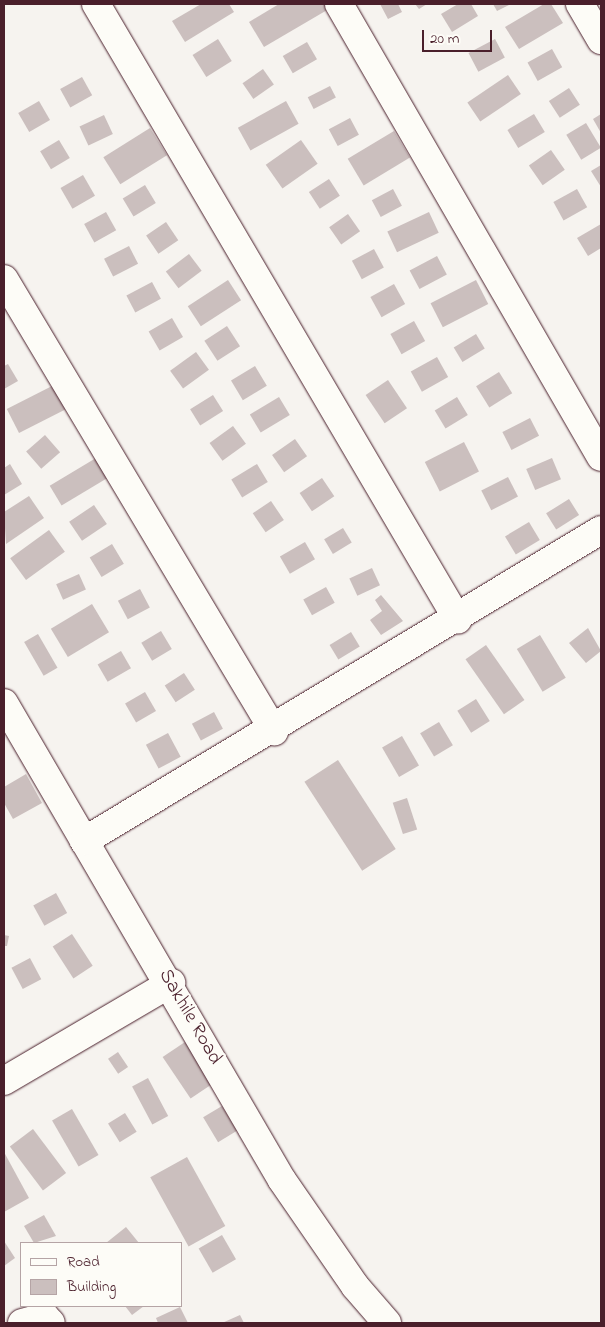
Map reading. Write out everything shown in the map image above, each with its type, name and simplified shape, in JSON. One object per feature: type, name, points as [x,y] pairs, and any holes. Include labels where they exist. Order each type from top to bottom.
[{"type":"street","points":[[96,4],[458,620]]},
{"type":"street","points":[[339,4],[601,457]]},
{"type":"street","points":[[4,279],[274,731]]},
{"type":"street","points":[[84,842],[274,731],[458,620],[601,530]]},
{"type":"street","name":"Sakhile Road","points":[[4,703],[84,842],[171,983],[282,1180],[355,1286],[387,1323]]},
{"type":"street","points":[[4,1081],[171,983]]},
{"type":"street","points":[[22,1323],[45,1317],[51,1323]]},
{"type":"building","points":[[201,4],[229,4],[234,12],[185,42],[172,21]]},
{"type":"building","points":[[279,4],[333,4],[334,6],[264,47],[249,22]]},
{"type":"building","points":[[380,4],[398,4],[402,12],[388,19]]},
{"type":"building","points":[[415,4],[427,4],[419,9]]},
{"type":"building","points":[[458,4],[471,4],[478,16],[452,32],[441,14]]},
{"type":"building","points":[[493,4],[511,4],[497,11]]},
{"type":"building","points":[[544,4],[551,4],[563,23],[519,49],[505,27]]},
{"type":"building","points":[[218,39],[232,61],[206,77],[193,55]]},
{"type":"building","points":[[495,39],[505,58],[478,72],[469,53]]},
{"type":"building","points":[[307,42],[317,59],[293,73],[283,56]]},
{"type":"building","points":[[552,49],[562,67],[538,81],[528,63]]},
{"type":"building","points":[[263,69],[274,85],[253,99],[243,83]]},
{"type":"building","points":[[508,75],[521,94],[480,121],[467,102]]},
{"type":"building","points":[[82,77],[92,95],[70,107],[60,89]]},
{"type":"building","points":[[330,86],[336,98],[314,109],[308,97]]},
{"type":"building","points":[[569,88],[580,105],[560,118],[549,101]]},
{"type":"building","points":[[39,101],[50,120],[29,132],[18,113]]},
{"type":"building","points":[[286,101],[299,124],[251,150],[238,128]]},
{"type":"building","points":[[534,114],[545,132],[518,148],[507,130]]},
{"type":"building","points":[[601,114],[601,133],[593,119]]},
{"type":"building","points":[[104,115],[113,134],[88,145],[80,126]]},
{"type":"building","points":[[350,118],[359,135],[338,146],[329,129]]},
{"type":"building","points":[[586,123],[601,148],[581,160],[566,135]]},
{"type":"building","points":[[150,128],[167,155],[120,184],[103,157]]},
{"type":"building","points":[[394,131],[410,158],[364,185],[348,159]]},
{"type":"building","points":[[59,140],[70,158],[51,169],[40,151]]},
{"type":"building","points":[[301,140],[318,164],[282,188],[266,165]]},
{"type":"building","points":[[551,150],[565,170],[543,185],[529,165]]},
{"type":"building","points":[[601,165],[601,187],[591,171]]},
{"type":"building","points":[[83,175],[95,196],[72,209],[60,188]]},
{"type":"building","points":[[329,179],[340,196],[320,209],[309,192]]},
{"type":"building","points":[[145,185],[156,203],[134,216],[123,198]]},
{"type":"building","points":[[393,189],[402,206],[381,217],[372,200]]},
{"type":"building","points":[[577,189],[587,207],[564,220],[553,202]]},
{"type":"building","points":[[106,212],[116,230],[94,242],[84,224]]},
{"type":"building","points":[[429,212],[439,233],[397,252],[387,231]]},
{"type":"building","points":[[348,214],[360,231],[341,244],[329,227]]},
{"type":"building","points":[[166,222],[178,240],[158,254],[146,235]]},
{"type":"building","points":[[601,224],[601,248],[588,256],[577,238]]},
{"type":"building","points":[[129,246],[138,264],[113,277],[104,259]]},
{"type":"building","points":[[374,249],[384,268],[362,279],[352,261]]},
{"type":"building","points":[[189,254],[202,271],[178,288],[166,271]]},
{"type":"building","points":[[437,256],[447,275],[419,289],[410,271]]},
{"type":"building","points":[[228,280],[241,300],[201,326],[188,306]]},
{"type":"building","points":[[476,280],[488,304],[443,327],[431,303]]},
{"type":"building","points":[[152,282],[161,299],[135,312],[126,296]]},
{"type":"building","points":[[394,284],[405,304],[382,317],[370,297]]},
{"type":"building","points":[[172,318],[183,337],[160,351],[149,332]]},
{"type":"building","points":[[414,321],[425,341],[402,354],[390,334]]},
{"type":"building","points":[[227,326],[240,346],[217,361],[204,341]]},
{"type":"building","points":[[476,334],[485,349],[462,362],[454,347]]},
{"type":"building","points":[[196,352],[209,370],[183,389],[170,371]]},
{"type":"building","points":[[437,357],[448,377],[422,392],[411,372]]},
{"type":"building","points":[[8,364],[18,381],[4,389],[4,366]]},
{"type":"building","points":[[255,366],[267,386],[243,400],[231,380]]},
{"type":"building","points":[[499,372],[512,393],[489,408],[476,386]]},
{"type":"building","points":[[388,380],[407,408],[385,423],[366,395]]},
{"type":"building","points":[[54,385],[66,409],[19,433],[7,409]]},
{"type":"building","points":[[213,395],[223,411],[200,425],[190,409]]},
{"type":"building","points":[[279,397],[290,415],[261,433],[250,415]]},
{"type":"building","points":[[457,397],[468,415],[446,428],[435,410]]},
{"type":"building","points":[[530,418],[539,436],[511,450],[502,432]]},
{"type":"building","points":[[233,426],[246,444],[222,461],[210,443]]},
{"type":"building","points":[[45,435],[60,452],[41,469],[26,451]]},
{"type":"building","points":[[295,439],[307,456],[284,472],[272,455]]},
{"type":"building","points":[[464,442],[479,471],[440,491],[425,462]]},
{"type":"building","points":[[96,458],[108,478],[62,506],[50,486]]},
{"type":"building","points":[[552,458],[561,479],[535,490],[526,469]]},
{"type":"building","points":[[10,464],[22,484],[4,495],[4,468]]},
{"type":"building","points":[[257,464],[268,482],[242,497],[231,479]]},
{"type":"building","points":[[508,477],[518,497],[491,510],[481,491]]},
{"type":"building","points":[[322,478],[334,496],[312,511],[300,493]]},
{"type":"building","points":[[29,496],[44,518],[6,544],[4,512]]},
{"type":"building","points":[[569,499],[579,515],[556,529],[546,513]]},
{"type":"building","points":[[271,501],[284,520],[266,532],[253,513]]},
{"type":"building","points":[[94,505],[107,524],[82,541],[69,522]]},
{"type":"building","points":[[529,522],[540,540],[516,554],[505,536]]},
{"type":"building","points":[[343,528],[352,543],[333,554],[324,539]]},
{"type":"building","points":[[49,530],[65,552],[26,580],[10,558]]},
{"type":"building","points":[[305,542],[315,559],[290,574],[280,556]]},
{"type":"building","points":[[112,544],[124,564],[102,577],[90,557]]},
{"type":"building","points":[[372,568],[380,585],[357,596],[349,579]]},
{"type":"building","points":[[79,574],[86,590],[63,600],[56,584]]},
{"type":"building","points":[[326,587],[335,603],[312,615],[303,600]]},
{"type":"building","points":[[140,589],[150,608],[128,619],[118,601]]},
{"type":"building","points":[[381,595],[403,621],[381,635],[370,620],[382,611],[375,600]]},
{"type":"building","points":[[92,604],[109,632],[68,657],[51,629]]},
{"type":"building","points":[[588,628],[601,651],[586,663],[569,643]]},
{"type":"building","points":[[161,631],[172,649],[152,661],[141,643]]},
{"type":"building","points":[[351,632],[360,647],[338,659],[330,645]]},
{"type":"building","points":[[38,634],[58,668],[44,676],[24,642]]},
{"type":"building","points":[[540,635],[566,678],[543,692],[517,649]]},
{"type":"building","points":[[486,645],[524,700],[504,714],[466,659]]},
{"type":"building","points":[[121,651],[131,668],[108,682],[98,664]]},
{"type":"building","points":[[184,673],[195,690],[176,702],[165,686]]},
{"type":"building","points":[[145,692],[156,711],[136,723],[125,704]]},
{"type":"building","points":[[476,699],[490,721],[471,733],[457,711]]},
{"type":"building","points":[[214,712],[223,729],[201,741],[192,724]]},
{"type":"building","points":[[439,722],[453,745],[434,756],[420,733]]},
{"type":"building","points":[[168,733],[181,757],[159,769],[146,745]]},
{"type":"building","points":[[402,736],[419,765],[399,777],[382,748]]},
{"type":"building","points":[[338,760],[396,849],[362,871],[304,782]]},
{"type":"building","points":[[26,774],[42,803],[13,819],[4,803],[4,787]]},
{"type":"building","points":[[407,798],[417,829],[403,834],[393,803]]},
{"type":"building","points":[[56,893],[67,913],[44,926],[33,906]]},
{"type":"building","points":[[72,934],[93,966],[73,978],[53,947]]},
{"type":"building","points":[[4,935],[9,936],[7,946],[4,946]]},
{"type":"building","points":[[30,958],[41,979],[23,989],[11,968]]},
{"type":"building","points":[[185,1042],[213,1083],[191,1099],[163,1057]]},
{"type":"building","points":[[118,1052],[128,1067],[118,1074],[108,1059]]},
{"type":"building","points":[[148,1078],[168,1116],[152,1124],[132,1086]]},
{"type":"building","points":[[222,1106],[237,1131],[218,1142],[203,1117]]},
{"type":"building","points":[[72,1109],[98,1155],[79,1166],[52,1120]]},
{"type":"building","points":[[125,1113],[137,1132],[120,1142],[108,1124]]},
{"type":"building","points":[[33,1129],[66,1173],[43,1190],[10,1146]]},
{"type":"building","points":[[4,1152],[29,1198],[4,1212]]},
{"type":"building","points":[[187,1157],[225,1226],[189,1246],[150,1177]]},
{"type":"building","points":[[44,1215],[56,1236],[33,1242],[24,1226]]},
{"type":"building","points":[[126,1227],[138,1242],[107,1242]]},
{"type":"building","points":[[222,1235],[236,1259],[213,1273],[199,1248]]},
{"type":"building","points":[[4,1241],[15,1258],[4,1266]]},
{"type":"building","points":[[126,1307],[143,1307],[132,1315]]},
{"type":"building","points":[[180,1307],[188,1323],[158,1323],[156,1318]]},
{"type":"building","points":[[240,1315],[244,1323],[222,1323]]}]
